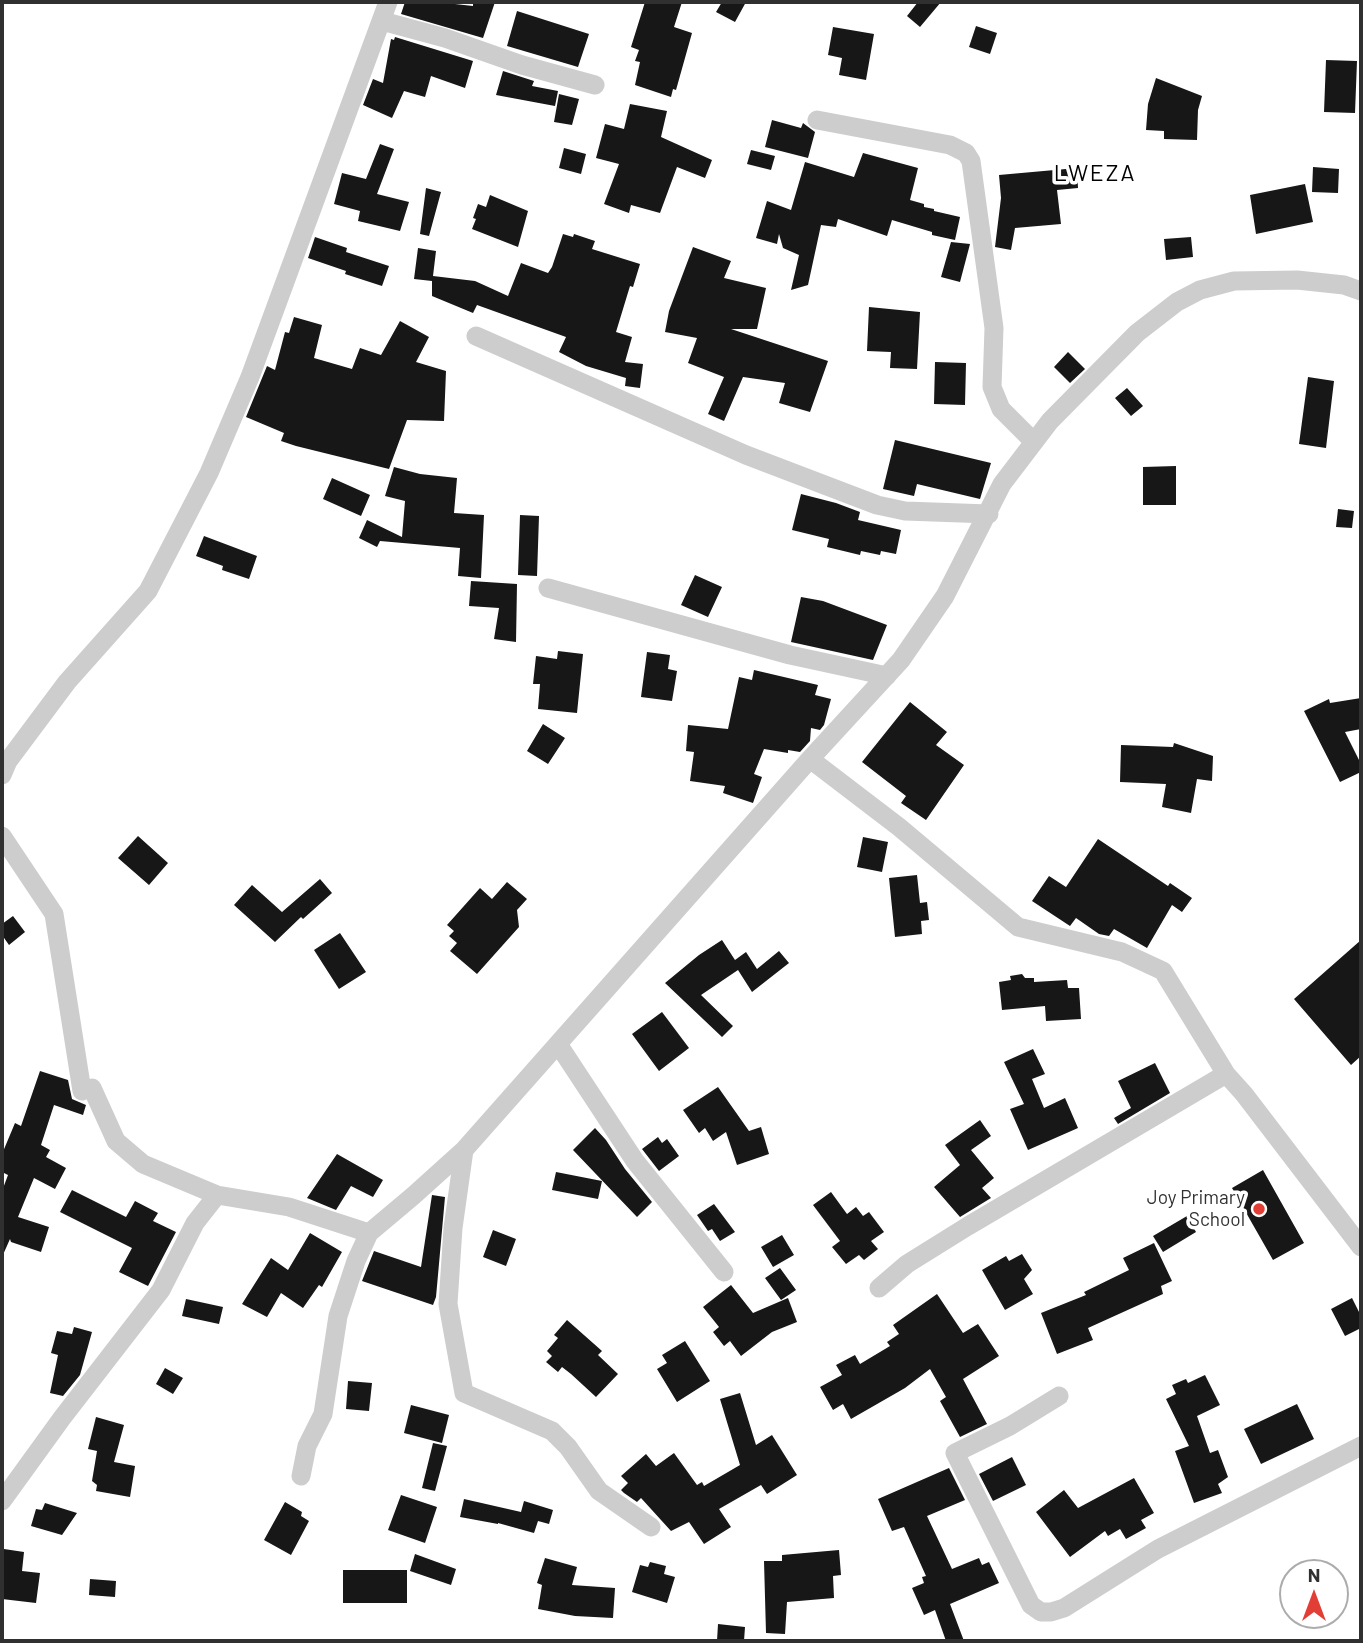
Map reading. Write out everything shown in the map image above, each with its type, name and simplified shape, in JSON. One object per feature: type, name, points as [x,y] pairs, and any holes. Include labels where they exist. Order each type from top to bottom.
[{"type":"street","points":[[2,775],[8,761],[68,682],[148,591],[209,473],[250,377],[332,148],[388,2]]},
{"type":"street","points":[[382,21],[595,85]]},
{"type":"street","points":[[817,120],[950,145],[966,153],[971,161],[994,328],[992,387],[1001,409],[1034,442]]},
{"type":"street","points":[[301,1476],[307,1446],[323,1414],[338,1316],[356,1261],[369,1233],[464,1150],[901,660],[945,596],[1002,484],[1050,421],[1137,333],[1177,302],[1200,290],[1234,281],[1297,280],[1344,285],[1361,292]]},
{"type":"street","points":[[475,336],[746,455],[877,505],[905,510],[989,514]]},
{"type":"street","points":[[548,588],[790,655],[887,676]]},
{"type":"street","points":[[810,759],[900,827],[1018,926],[1122,952],[1163,971],[1226,1074],[1361,1247]]},
{"type":"street","points":[[2,836],[54,914],[82,1091],[92,1088],[116,1141],[143,1164],[217,1195],[289,1207],[369,1233]]},
{"type":"street","points":[[558,1044],[635,1161],[724,1272]]},
{"type":"street","points":[[879,1288],[907,1264],[968,1226],[1226,1074]]},
{"type":"street","points":[[464,1150],[453,1228],[448,1304],[464,1394],[552,1431],[568,1447],[599,1491],[651,1527]]},
{"type":"street","points":[[2,1501],[161,1290],[195,1223],[217,1195]]},
{"type":"street","points":[[1059,1396],[1010,1426],[955,1453],[1031,1605],[1041,1612],[1064,1608],[1158,1549],[1361,1446]]},
{"type":"building","points":[[405,2],[473,6],[473,2],[495,2],[483,38],[401,14]]},
{"type":"building","points":[[645,2],[682,2],[674,27],[692,33],[676,90],[673,89],[671,97],[635,85],[640,62],[635,61],[639,50],[631,47]]},
{"type":"building","points":[[722,2],[746,2],[735,22],[716,12]]},
{"type":"building","points":[[918,2],[941,2],[920,27],[907,16]]},
{"type":"building","points":[[517,11],[589,34],[578,67],[507,46]]},
{"type":"building","points":[[976,26],[997,33],[990,54],[969,47]]},
{"type":"building","points":[[833,27],[874,34],[866,80],[839,75],[842,58],[828,55]]},
{"type":"building","points":[[395,37],[473,61],[465,88],[431,76],[425,97],[404,91],[392,118],[363,105],[373,79],[383,83],[391,39],[394,40]]},
{"type":"building","points":[[1326,60],[1357,61],[1355,113],[1324,112]]},
{"type":"building","points":[[503,71],[534,81],[532,86],[558,91],[555,106],[496,95]]},
{"type":"building","points":[[1156,78],[1202,96],[1198,110],[1197,140],[1164,139],[1164,131],[1146,130],[1148,104]]},
{"type":"building","points":[[559,94],[579,99],[572,125],[554,122]]},
{"type":"building","points":[[630,104],[667,111],[661,137],[712,160],[705,178],[677,167],[660,213],[631,205],[629,213],[604,204],[619,164],[596,158],[605,124],[624,129]]},
{"type":"building","points":[[772,120],[801,128],[803,123],[815,132],[808,158],[765,147]]},
{"type":"building","points":[[380,144],[394,149],[377,194],[409,202],[400,231],[358,221],[360,211],[334,204],[342,173],[366,179]]},
{"type":"building","points":[[564,148],[586,154],[581,174],[559,168]]},
{"type":"building","points":[[751,150],[775,156],[771,170],[747,164]]},
{"type":"building","points":[[863,153],[918,168],[910,200],[924,204],[924,207],[934,211],[960,217],[955,240],[932,235],[932,232],[892,220],[887,236],[838,219],[836,227],[821,225],[808,285],[791,290],[799,255],[783,248],[779,234],[777,244],[756,238],[767,201],[791,210],[805,162],[854,177]]},
{"type":"building","points":[[1313,167],[1339,169],[1338,193],[1312,192]]},
{"type":"building","points":[[1077,168],[1078,188],[1057,190],[1061,224],[1015,228],[1011,250],[995,247],[1001,198],[999,175]]},
{"type":"building","points":[[1305,184],[1313,222],[1256,234],[1250,195]]},
{"type":"building","points":[[426,188],[441,192],[429,236],[420,234]]},
{"type":"building","points":[[490,195],[528,211],[518,247],[472,229],[478,204],[486,207]]},
{"type":"building","points":[[563,234],[573,237],[574,234],[595,241],[592,249],[640,264],[633,287],[630,286],[616,332],[632,337],[625,362],[643,364],[640,388],[625,386],[626,378],[586,366],[559,352],[566,337],[477,305],[473,313],[432,296],[432,281],[414,279],[418,248],[436,251],[433,276],[475,281],[508,296],[521,263],[548,273]]},
{"type":"building","points":[[315,237],[347,248],[346,252],[389,266],[382,286],[308,258]]},
{"type":"building","points":[[1191,237],[1193,257],[1166,260],[1164,239]]},
{"type":"building","points":[[951,242],[970,244],[960,282],[941,277]]},
{"type":"building","points":[[693,247],[731,261],[724,278],[766,288],[757,329],[731,329],[828,361],[810,412],[779,403],[785,383],[743,377],[724,421],[708,414],[724,377],[688,363],[697,338],[665,332],[669,311]]},
{"type":"building","points":[[869,307],[920,312],[917,369],[890,368],[891,352],[867,351]]},
{"type":"building","points":[[294,317],[322,325],[314,358],[352,369],[360,348],[381,355],[400,321],[429,337],[416,362],[446,371],[444,421],[407,420],[389,469],[281,441],[284,433],[246,417],[267,366],[275,370],[285,332],[289,333]]},
{"type":"building","points":[[1068,352],[1085,369],[1070,383],[1054,367]]},
{"type":"building","points":[[935,362],[966,363],[965,405],[934,404]]},
{"type":"building","points":[[1308,377],[1334,381],[1326,448],[1299,444]]},
{"type":"building","points":[[1127,388],[1143,406],[1131,416],[1115,398]]},
{"type":"building","points":[[895,440],[991,463],[980,499],[917,484],[914,496],[883,489]]},
{"type":"building","points":[[1176,466],[1176,505],[1143,505],[1143,467]]},
{"type":"building","points":[[394,467],[420,474],[457,478],[454,513],[484,515],[481,578],[458,576],[460,548],[380,541],[377,547],[359,538],[367,520],[402,537],[405,501],[385,496]]},
{"type":"building","points":[[332,478],[370,495],[361,516],[323,499]]},
{"type":"building","points":[[801,494],[860,512],[858,520],[901,530],[896,554],[881,551],[880,555],[861,551],[860,555],[827,547],[829,539],[792,530]]},
{"type":"building","points":[[1338,509],[1354,511],[1352,528],[1336,527]]},
{"type":"building","points":[[520,515],[539,516],[537,576],[518,575]]},
{"type":"building","points":[[204,536],[257,556],[249,579],[222,570],[223,566],[196,556]]},
{"type":"building","points":[[695,575],[722,587],[708,617],[681,605]]},
{"type":"building","points":[[471,581],[517,584],[516,642],[494,639],[499,608],[469,606]]},
{"type":"building","points":[[801,597],[823,601],[887,625],[873,660],[791,642]]},
{"type":"building","points":[[558,651],[583,654],[577,713],[538,709],[540,684],[533,684],[536,656],[557,659]]},
{"type":"building","points":[[647,652],[670,655],[668,669],[677,671],[672,701],[641,697]]},
{"type":"building","points":[[754,670],[818,685],[815,695],[831,699],[824,725],[820,730],[811,728],[810,741],[800,752],[764,749],[754,774],[762,777],[753,803],[723,793],[725,786],[690,781],[694,752],[686,751],[688,725],[728,729],[739,677],[752,680]]},
{"type":"building","points":[[1361,698],[1361,729],[1345,732],[1361,764],[1361,772],[1340,782],[1304,711],[1329,699],[1330,703]]},
{"type":"building","points":[[910,702],[947,732],[936,745],[964,765],[926,820],[901,803],[906,796],[862,762]]},
{"type":"building","points":[[543,724],[565,738],[548,764],[527,751]]},
{"type":"building","points":[[1174,743],[1213,756],[1212,781],[1197,779],[1191,813],[1162,807],[1166,784],[1120,782],[1121,745],[1173,747]]},
{"type":"building","points":[[138,836],[168,863],[149,885],[118,858]]},
{"type":"building","points":[[863,837],[888,842],[882,872],[857,867]]},
{"type":"building","points":[[1098,839],[1168,886],[1170,883],[1192,898],[1182,912],[1172,905],[1147,948],[1114,929],[1109,936],[1099,934],[1076,918],[1070,926],[1032,901],[1049,876],[1066,887]]},
{"type":"building","points":[[917,875],[920,903],[927,902],[929,920],[921,921],[922,934],[895,937],[889,878]]},
{"type":"building","points":[[320,879],[332,893],[275,942],[234,905],[252,885],[282,912]]},
{"type":"building","points":[[507,882],[527,899],[517,910],[519,927],[477,974],[450,951],[457,943],[449,936],[454,931],[447,925],[480,888],[492,899]]},
{"type":"building","points":[[13,916],[25,932],[9,945],[2,935],[2,924]]},
{"type":"building","points":[[340,933],[366,972],[339,989],[314,950]]},
{"type":"building","points":[[722,940],[735,960],[746,952],[757,969],[779,951],[789,963],[752,992],[738,970],[701,995],[733,1026],[722,1037],[665,983]]},
{"type":"building","points":[[1361,940],[1361,1056],[1351,1065],[1294,999]]},
{"type":"building","points":[[1022,974],[1025,978],[1034,978],[1034,982],[1067,980],[1068,988],[1079,988],[1081,1019],[1046,1021],[1045,1006],[1002,1010],[999,982]]},
{"type":"building","points":[[662,1012],[689,1048],[659,1071],[632,1034]]},
{"type":"building","points":[[1033,1049],[1045,1074],[1032,1079],[1044,1108],[1065,1098],[1078,1128],[1028,1150],[1010,1109],[1024,1104],[1004,1062]]},
{"type":"building","points":[[1155,1063],[1170,1093],[1118,1124],[1114,1118],[1131,1108],[1118,1081]]},
{"type":"building","points":[[40,1071],[68,1080],[72,1099],[86,1105],[83,1115],[54,1105],[41,1145],[50,1150],[46,1157],[66,1168],[55,1189],[34,1178],[18,1217],[49,1227],[41,1252],[11,1242],[10,1239],[2,1257],[2,1191],[8,1175],[2,1172],[2,1154],[15,1123],[21,1126]]},
{"type":"building","points":[[718,1087],[749,1131],[761,1127],[769,1154],[737,1165],[726,1132],[713,1141],[705,1128],[699,1133],[683,1110]]},
{"type":"building","points":[[980,1120],[991,1136],[971,1150],[994,1178],[982,1188],[991,1198],[960,1217],[934,1187],[960,1165],[945,1145]]},
{"type":"building","points":[[595,1128],[652,1202],[637,1217],[573,1150]]},
{"type":"building","points":[[658,1137],[662,1143],[667,1139],[679,1156],[659,1171],[642,1149]]},
{"type":"building","points":[[337,1154],[383,1180],[373,1197],[351,1186],[336,1210],[307,1198]]},
{"type":"building","points":[[1263,1170],[1304,1243],[1273,1260],[1232,1188]]},
{"type":"building","points":[[556,1172],[602,1181],[598,1199],[552,1190]]},
{"type":"building","points":[[72,1190],[126,1217],[135,1201],[158,1213],[153,1221],[176,1232],[148,1286],[119,1272],[132,1248],[60,1212]]},
{"type":"building","points":[[831,1192],[847,1214],[856,1207],[863,1216],[869,1212],[884,1232],[871,1241],[878,1249],[864,1260],[859,1255],[846,1264],[832,1247],[840,1241],[813,1205]]},
{"type":"building","points":[[432,1195],[445,1197],[433,1305],[362,1281],[374,1251],[421,1267]]},
{"type":"building","points":[[714,1204],[735,1232],[720,1241],[712,1229],[708,1231],[697,1215]]},
{"type":"building","points":[[1187,1216],[1196,1232],[1163,1252],[1153,1236]]},
{"type":"building","points":[[493,1230],[516,1239],[506,1266],[483,1257]]},
{"type":"building","points":[[310,1233],[342,1252],[322,1287],[319,1285],[303,1308],[281,1293],[267,1317],[242,1304],[271,1258],[288,1270]]},
{"type":"building","points":[[782,1235],[794,1255],[773,1267],[761,1247]]},
{"type":"building","points":[[1154,1243],[1172,1281],[1161,1286],[1163,1294],[1088,1328],[1093,1340],[1057,1354],[1041,1313],[1086,1295],[1084,1292],[1129,1270],[1123,1258]]},
{"type":"building","points":[[1022,1254],[1032,1270],[1024,1279],[1033,1294],[1005,1310],[982,1270],[1006,1256],[1009,1261]]},
{"type":"building","points":[[780,1268],[796,1290],[781,1300],[765,1278]]},
{"type":"building","points":[[731,1285],[753,1313],[788,1298],[797,1322],[772,1332],[741,1356],[730,1341],[724,1346],[713,1332],[719,1327],[703,1307]]},
{"type":"building","points":[[937,1294],[963,1333],[978,1324],[999,1356],[963,1379],[987,1424],[960,1437],[940,1401],[946,1397],[930,1369],[905,1388],[851,1419],[843,1404],[833,1410],[820,1387],[842,1375],[836,1365],[855,1355],[860,1364],[890,1346],[887,1342],[899,1334],[893,1325]]},
{"type":"building","points":[[1352,1298],[1361,1316],[1361,1328],[1345,1336],[1331,1309]]},
{"type":"building","points":[[186,1299],[223,1307],[219,1324],[182,1316]]},
{"type":"building","points":[[567,1320],[602,1351],[598,1355],[618,1374],[596,1397],[562,1367],[558,1372],[546,1362],[552,1356],[547,1351],[558,1338],[554,1335]]},
{"type":"building","points":[[74,1327],[92,1332],[80,1375],[63,1396],[50,1393],[58,1355],[51,1353],[57,1331],[72,1334]]},
{"type":"building","points":[[685,1341],[710,1381],[677,1402],[657,1369],[667,1363],[662,1355]]},
{"type":"building","points":[[165,1368],[183,1378],[173,1394],[156,1384]]},
{"type":"building","points":[[1205,1375],[1220,1405],[1197,1416],[1210,1453],[1218,1450],[1228,1477],[1218,1484],[1222,1493],[1194,1503],[1175,1451],[1189,1446],[1166,1399],[1176,1394],[1172,1385],[1186,1379],[1188,1383]]},
{"type":"building","points":[[348,1381],[372,1383],[369,1411],[346,1409]]},
{"type":"building","points":[[740,1393],[756,1445],[772,1435],[797,1475],[767,1494],[761,1485],[719,1509],[731,1527],[704,1544],[689,1522],[671,1531],[641,1498],[637,1502],[624,1493],[621,1490],[628,1483],[621,1476],[646,1454],[656,1466],[674,1453],[697,1485],[702,1482],[704,1486],[740,1465],[720,1399]]},
{"type":"building","points":[[1297,1404],[1314,1439],[1261,1464],[1244,1429]]},
{"type":"building","points":[[411,1405],[449,1415],[442,1443],[404,1433]]},
{"type":"building","points":[[96,1417],[124,1425],[114,1462],[135,1466],[130,1497],[96,1491],[97,1485],[92,1481],[97,1451],[88,1449]]},
{"type":"building","points":[[433,1443],[447,1446],[435,1491],[422,1488]]},
{"type":"building","points":[[1012,1457],[1026,1485],[993,1501],[979,1474]]},
{"type":"building","points":[[949,1468],[965,1500],[927,1516],[952,1569],[979,1558],[982,1565],[989,1562],[999,1583],[950,1604],[964,1641],[946,1641],[935,1610],[924,1615],[912,1588],[924,1583],[922,1577],[926,1576],[904,1527],[892,1531],[878,1499]]},
{"type":"building","points":[[1134,1478],[1154,1513],[1141,1520],[1146,1528],[1126,1539],[1120,1529],[1108,1536],[1105,1531],[1070,1557],[1036,1512],[1064,1490],[1078,1508]]},
{"type":"building","points":[[401,1495],[437,1507],[425,1543],[388,1530]]},
{"type":"building","points":[[464,1499],[521,1512],[524,1501],[553,1510],[549,1524],[538,1521],[534,1533],[498,1523],[460,1517]]},
{"type":"building","points":[[285,1502],[302,1512],[301,1516],[309,1521],[291,1555],[264,1540]]},
{"type":"building","points":[[45,1503],[77,1513],[62,1535],[31,1526],[36,1509],[42,1510]]},
{"type":"building","points":[[4,1549],[24,1552],[22,1571],[40,1573],[36,1603],[2,1599]]},
{"type":"building","points":[[839,1550],[841,1575],[833,1576],[834,1598],[787,1602],[785,1634],[766,1633],[764,1561],[782,1561],[782,1555]]},
{"type":"building","points":[[415,1554],[456,1569],[451,1585],[410,1571]]},
{"type":"building","points":[[545,1558],[577,1567],[572,1585],[615,1588],[613,1618],[575,1616],[538,1609],[542,1585],[537,1583]]},
{"type":"building","points":[[650,1562],[666,1566],[664,1574],[675,1577],[667,1603],[632,1592],[640,1565],[648,1567]]},
{"type":"building","points":[[343,1570],[407,1570],[407,1603],[343,1603]]},
{"type":"building","points":[[90,1579],[116,1581],[115,1597],[89,1595]]},
{"type":"building","points":[[718,1624],[745,1627],[744,1641],[717,1641]]},
{"type":"place","name":"Joy Primary School","points":[[1259,1209]]},
{"type":"district","name":"LWEZA","points":[[1095,173]]}]
